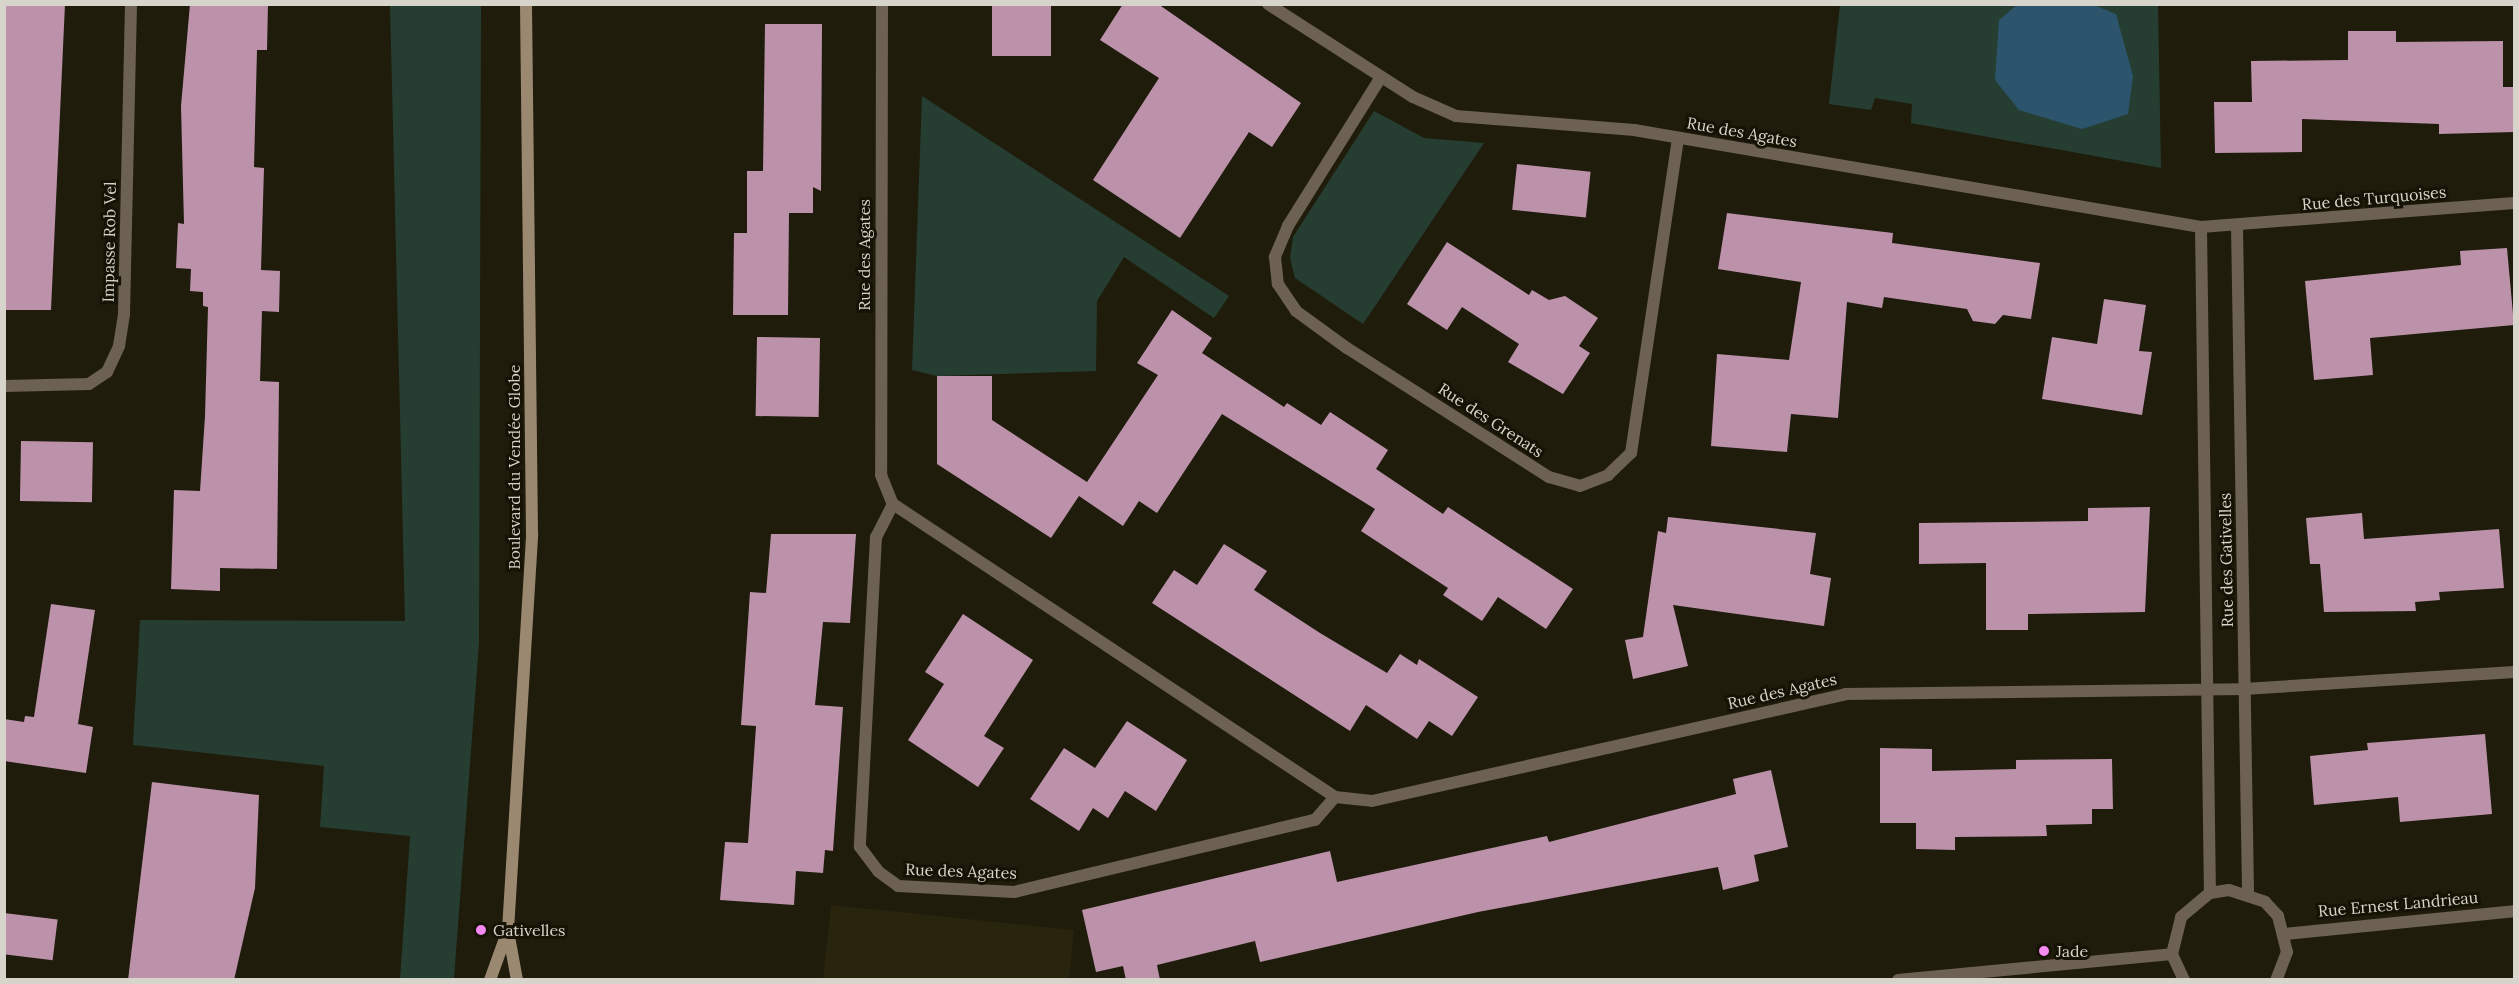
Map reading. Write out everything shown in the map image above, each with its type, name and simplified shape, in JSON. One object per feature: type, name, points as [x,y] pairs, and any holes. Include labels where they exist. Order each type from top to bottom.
[{"type":"main road","name":"Boulevard du Vendée Globe","points":[[518,980],[508,930],[532,534],[526,4]]},
{"type":"main road","name":"Boulevard du Vendée Globe","points":[[490,980],[508,930]]},
{"type":"street","name":"Impasse Rob Vel","points":[[4,386],[89,384],[107,372],[119,346],[124,313],[130,4]]},
{"type":"street","name":"Rue des Agates","points":[[882,4],[881,476],[893,504],[1335,797],[1372,801],[1845,694],[2244,689]]},
{"type":"street","name":"Rue des Agates","points":[[1268,4],[1381,77],[1456,116],[1678,138],[2201,227],[2237,227]]},
{"type":"street","name":"Rue des Grenats","points":[[1381,77],[1288,226],[1275,257],[1278,284],[1296,311],[1347,348],[1549,477],[1580,486],[1608,475],[1631,453],[1678,138]]},
{"type":"street","name":"Rue des Turquoises","points":[[2237,227],[2514,203]]},
{"type":"street","name":"Rue des Gativelles","points":[[2201,227],[2210,893]]},
{"type":"street","name":"Rue des Gativelles","points":[[2237,227],[2248,893]]},
{"type":"street","name":"Rue des Agates","points":[[893,504],[876,537],[860,847],[879,873],[898,886],[1014,892],[1315,820],[1335,797]]},
{"type":"street","points":[[2244,689],[2514,672]]},
{"type":"street","points":[[2184,980],[2172,954],[2181,917],[2210,893],[2248,893],[2265,902],[2285,934],[2287,952],[2276,980]]},
{"type":"street","name":"Rue Ernest Landrieau","points":[[2285,934],[2514,911]]},
{"type":"street","points":[[1898,980],[2172,954]]},
{"type":"shaded area","points":[[831,905],[1074,930],[1069,979],[823,979]]},
{"type":"green space","points":[[390,5],[481,5],[479,643],[454,979],[400,979],[410,836],[320,827],[324,766],[133,745],[140,620],[405,621]]},
{"type":"green space","points":[[1840,5],[2158,5],[2161,168],[1911,123],[1912,104],[1875,98],[1871,110],[1829,104]]},
{"type":"green space","points":[[922,96],[1229,296],[1214,318],[1124,257],[1097,301],[1096,371],[937,376],[912,370]]},
{"type":"green space","points":[[1374,111],[1424,138],[1484,143],[1363,324],[1295,278],[1290,258],[1293,237]]},
{"type":"water","points":[[2018,4],[2094,5],[2116,14],[2133,76],[2128,114],[2082,129],[2019,110],[1995,80],[1999,20]]},
{"type":"building","points":[[4,4],[65,4],[51,310],[4,310]]},
{"type":"building","points":[[190,4],[268,4],[267,50],[257,50],[254,167],[264,168],[261,270],[280,271],[279,312],[262,311],[260,381],[279,382],[277,569],[220,568],[220,591],[171,589],[174,490],[200,491],[205,416],[208,307],[203,306],[203,292],[190,291],[191,269],[176,268],[178,223],[184,224],[181,106]]},
{"type":"building","points":[[992,4],[1051,4],[1051,56],[992,56]]},
{"type":"building","points":[[1123,4],[1158,4],[1301,103],[1272,147],[1249,132],[1180,238],[1093,180],[1159,78],[1100,40]]},
{"type":"building","points":[[765,24],[822,24],[821,191],[813,187],[813,213],[789,213],[788,315],[733,315],[734,233],[747,233],[747,171],[763,171]]},
{"type":"building","points":[[2348,31],[2396,31],[2396,42],[2503,41],[2503,87],[2514,87],[2514,132],[2439,134],[2439,124],[2302,119],[2302,152],[2215,153],[2214,102],[2252,102],[2251,61],[2348,60]]},
{"type":"building","points":[[1517,164],[1591,172],[1586,217],[1512,210]]},
{"type":"building","points":[[1727,213],[1893,233],[1892,243],[2040,263],[2031,319],[2003,315],[1995,324],[1973,321],[1967,309],[1884,297],[1882,308],[1847,302],[1838,418],[1791,414],[1787,452],[1711,446],[1717,354],[1789,360],[1801,282],[1718,269]]},
{"type":"building","points":[[1447,242],[1529,295],[1532,290],[1549,300],[1565,296],[1598,318],[1579,346],[1590,353],[1563,394],[1508,362],[1519,344],[1462,307],[1447,330],[1407,304]]},
{"type":"building","points":[[2507,248],[2514,325],[2370,338],[2373,375],[2314,380],[2305,281],[2461,265],[2460,251]]},
{"type":"building","points":[[2104,299],[2146,305],[2139,351],[2152,352],[2142,415],[2042,399],[2052,337],[2097,344]]},
{"type":"building","points":[[1172,310],[1212,338],[1202,353],[1284,407],[1287,403],[1321,425],[1330,412],[1388,450],[1376,469],[1443,514],[1448,507],[1573,589],[1546,629],[1498,597],[1482,621],[1443,595],[1448,588],[1361,531],[1375,509],[1222,414],[1157,513],[1139,501],[1123,526],[1079,496],[1051,538],[937,464],[937,376],[992,376],[992,420],[1087,482],[1158,375],[1137,363]]},
{"type":"building","points":[[757,337],[820,338],[819,417],[756,416]]},
{"type":"building","points":[[21,441],[93,442],[92,502],[20,501]]},
{"type":"building","points":[[2150,507],[2145,612],[2028,614],[2028,630],[1986,630],[1986,563],[1919,564],[1919,523],[2088,521],[2088,508]]},
{"type":"building","points":[[2362,513],[2364,539],[2499,529],[2504,588],[2439,592],[2440,600],[2415,602],[2416,611],[2324,612],[2320,564],[2310,564],[2306,518]]},
{"type":"building","points":[[1668,517],[1816,533],[1810,574],[1831,578],[1824,626],[1673,605],[1688,666],[1633,679],[1625,640],[1643,637],[1658,531],[1666,533]]},
{"type":"building","points":[[771,534],[856,534],[850,623],[823,622],[815,705],[843,707],[833,851],[825,850],[823,873],[796,871],[794,905],[720,900],[725,842],[748,843],[756,726],[741,725],[750,592],[766,593]]},
{"type":"building","points":[[1224,544],[1267,571],[1254,590],[1320,633],[1387,673],[1400,654],[1417,665],[1419,659],[1478,697],[1452,736],[1429,721],[1417,739],[1366,705],[1350,731],[1152,603],[1174,570],[1197,585]]},
{"type":"building","points":[[51,604],[95,610],[78,724],[93,727],[86,773],[4,761],[4,719],[24,722],[25,716],[34,717]]},
{"type":"building","points":[[963,614],[1033,660],[984,736],[1004,748],[978,787],[908,740],[944,684],[925,672]]},
{"type":"building","points":[[1127,721],[1187,760],[1156,811],[1125,791],[1108,818],[1093,808],[1079,831],[1030,799],[1064,748],[1095,768]]},
{"type":"building","points":[[2485,734],[2492,814],[2400,822],[2398,797],[2314,805],[2310,756],[2368,750],[2367,743]]},
{"type":"building","points":[[1880,748],[1932,749],[1932,771],[2016,769],[2016,760],[2112,759],[2113,809],[2092,809],[2092,824],[2046,825],[2047,836],[1955,837],[1955,850],[1916,849],[1916,823],[1880,823]]},
{"type":"building","points":[[1771,770],[1788,847],[1754,855],[1759,881],[1723,890],[1718,867],[1478,912],[1260,962],[1255,941],[1157,965],[1160,980],[1126,980],[1123,966],[1096,972],[1082,910],[1330,851],[1337,882],[1547,836],[1549,842],[1736,794],[1733,779]]},
{"type":"building","points":[[152,782],[259,795],[255,888],[234,980],[128,980]]},
{"type":"building","points":[[4,913],[58,920],[53,960],[4,954]]},
{"type":"place","name":"Gativelles","points":[[481,930]]},
{"type":"place","name":"Jade","points":[[2044,951]]}]
